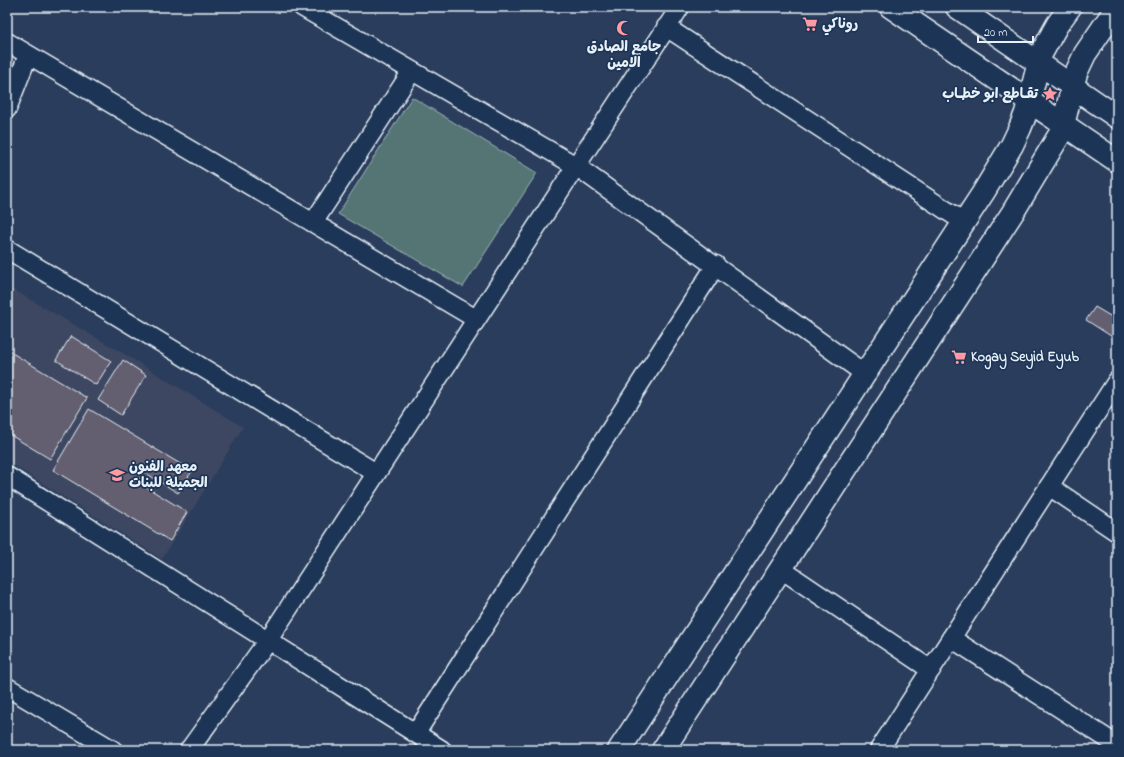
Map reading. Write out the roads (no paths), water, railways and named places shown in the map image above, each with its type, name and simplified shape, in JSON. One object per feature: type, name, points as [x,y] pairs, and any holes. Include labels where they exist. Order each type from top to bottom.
[{"type":"main road","points":[[891,7],[1117,161]]},
{"type":"main road","points":[[957,7],[1117,117]]},
{"type":"main road","points":[[619,750],[983,193],[1012,145],[1026,113],[1041,54],[1057,25],[1070,7]]},
{"type":"main road","points":[[663,750],[1013,212],[1056,140],[1063,125],[1074,87],[1076,73],[1085,54],[1117,7]]},
{"type":"main road","points":[[983,193],[1013,212]]},
{"type":"street","points":[[302,7],[576,166],[865,374]]},
{"type":"street","points":[[189,750],[268,640],[666,27],[676,8]]},
{"type":"street","points":[[666,27],[964,222]]},
{"type":"street","points":[[7,42],[476,319]]},
{"type":"street","points":[[7,110],[28,55]]},
{"type":"street","points":[[313,224],[412,71]]},
{"type":"street","points":[[7,249],[376,473]]},
{"type":"street","points":[[416,733],[716,266]]},
{"type":"street","points":[[879,750],[1117,380]]},
{"type":"street","points":[[7,476],[442,750]]},
{"type":"street","points":[[1048,486],[1117,532]]},
{"type":"street","points":[[781,569],[931,670]]},
{"type":"street","points":[[951,638],[1117,745]]},
{"type":"street","points":[[7,687],[113,750]]},
{"type":"place","name":"روناكي","points":[[810,24]]},
{"type":"place","name":"جامع الصادق الامين","points":[[624,28]]},
{"type":"place","name":"تقـاطع ابو خطـاب","points":[[1050,94]]},
{"type":"place","name":"Kogay Seyid Eyub","points":[[959,357]]},
{"type":"place","name":"معهد الفنون الجميلة للبنات","points":[[117,475]]}]
